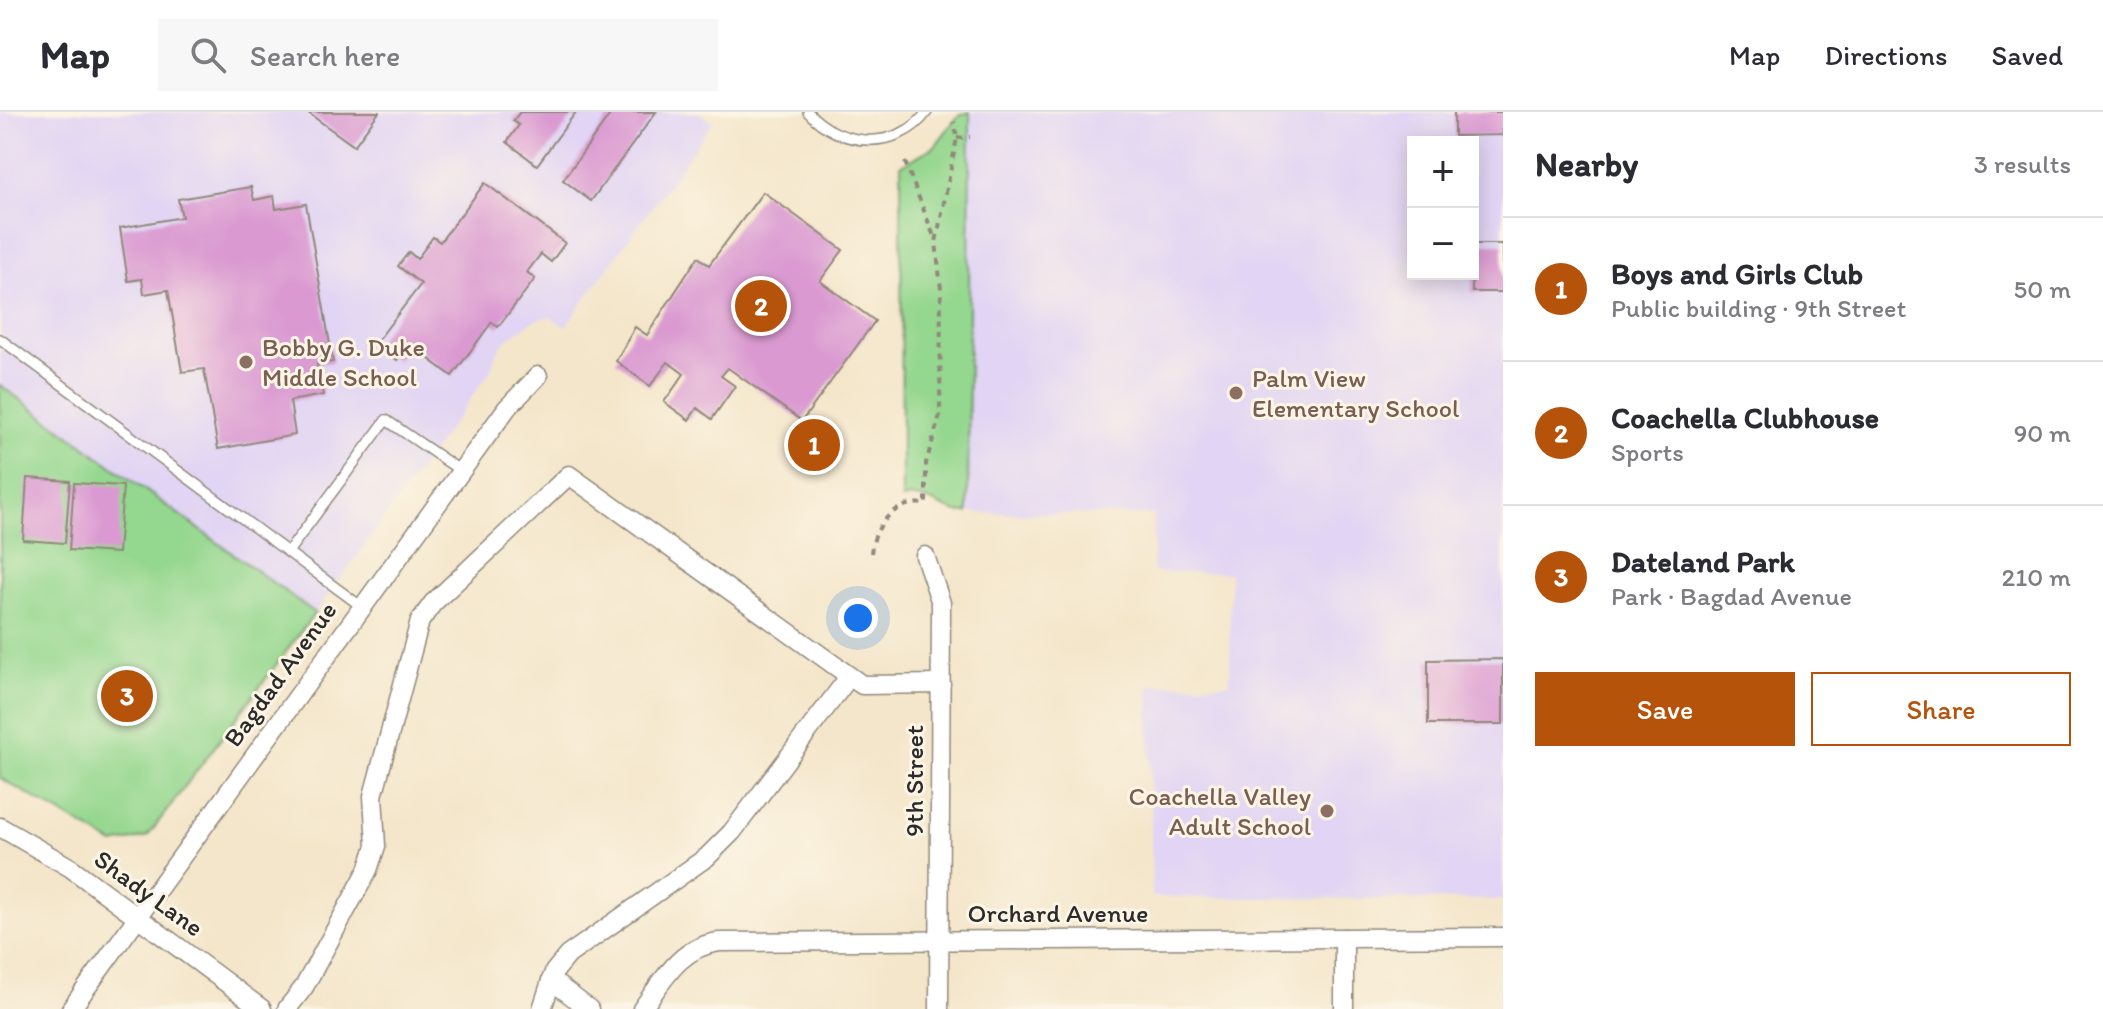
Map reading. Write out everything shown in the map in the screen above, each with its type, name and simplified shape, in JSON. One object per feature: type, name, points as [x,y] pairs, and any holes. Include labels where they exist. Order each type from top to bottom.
[{"type":"street","name":"Bagdad Avenue","points":[[71,1009],[507,408],[538,376]]},
{"type":"street","points":[[287,1009],[304,987],[368,870],[376,846],[373,796],[420,621],[433,603],[569,475],[862,685],[941,684]]},
{"type":"street","name":"9th Street","points":[[925,556],[941,603],[939,1009]]},
{"type":"street","points":[[542,1009],[551,980],[568,955],[707,857],[732,832],[849,677]]},
{"type":"street","name":"Shady Lane","points":[[0,827],[71,868],[262,1009]]},
{"type":"street","name":"Orchard Avenue","points":[[642,1009],[677,961],[706,944],[939,939],[1503,937]]},
{"type":"street","points":[[1344,938],[1344,1009]]},
{"type":"street","points":[[551,980],[589,1009]]},
{"type":"lane","points":[[808,112],[839,134],[871,140],[914,129],[927,112]]},
{"type":"lane","points":[[0,339],[362,607]]},
{"type":"lane","points":[[288,552],[386,420],[461,471]]},
{"type":"path","points":[[936,242],[957,138],[954,122]]},
{"type":"path","points":[[957,138],[970,137]]},
{"type":"path","points":[[871,553],[873,537],[886,517],[909,504],[926,504],[926,463],[940,415],[941,289],[936,242],[905,162]]},
{"type":"shaded area","name":"Bobby G. Duke Middle School","points":[[0,112],[698,112],[713,122],[565,327],[550,316],[535,320],[507,339],[496,353],[490,372],[315,613],[0,385]]},
{"type":"shaded area","name":"Palm View Elementary School","points":[[970,112],[1503,112],[1503,900],[1152,897],[1149,685],[1230,684],[1230,573],[1153,572],[1154,515],[968,513]]},
{"type":"green space","points":[[970,112],[968,513],[920,498],[902,499],[901,165],[934,147],[959,115]]},
{"type":"green space","points":[[0,385],[315,613],[147,837],[114,844],[0,778]]},
{"type":"building","points":[[307,112],[379,112],[354,146]]},
{"type":"building","points":[[520,112],[576,112],[537,165],[507,142],[519,125],[513,121]]},
{"type":"building","points":[[612,112],[656,112],[591,201],[563,180]]},
{"type":"building","points":[[1454,112],[1503,112],[1503,135],[1454,136]]},
{"type":"building","points":[[485,183],[565,243],[551,262],[541,254],[527,272],[535,279],[498,327],[492,322],[452,376],[409,344],[397,360],[375,344],[421,284],[398,266],[409,252],[417,259],[433,237],[440,242]]},
{"type":"building","points":[[251,187],[254,200],[274,196],[276,209],[306,204],[333,362],[317,364],[323,395],[290,401],[295,435],[218,449],[204,369],[182,372],[168,290],[144,294],[142,279],[128,281],[120,228],[182,217],[178,199]]},
{"type":"building","points":[[763,192],[843,250],[820,281],[875,321],[802,421],[728,368],[721,376],[735,386],[712,419],[697,408],[689,420],[664,402],[684,374],[668,362],[650,386],[616,361],[635,327],[647,335],[698,257],[709,265]]},
{"type":"building","points":[[1479,244],[1503,244],[1503,292],[1472,292],[1472,280],[1479,280]]},
{"type":"building","points":[[27,478],[70,481],[65,543],[23,540]]},
{"type":"building","points":[[74,483],[123,486],[118,553],[69,550]]},
{"type":"building","points":[[1503,659],[1503,724],[1428,724],[1428,660]]},
{"type":"place","name":"Coachella Clubhouse","points":[[761,306]]},
{"type":"place","name":"Bobby G. Duke Middle School","points":[[246,362]]},
{"type":"place","name":"Palm View Elementary School","points":[[1236,393]]},
{"type":"place","name":"Boys and Girls Club","points":[[814,445]]},
{"type":"place","name":"Dateland Park","points":[[127,696]]},
{"type":"place","name":"Coachella Valley Adult School","points":[[1327,811]]}]
